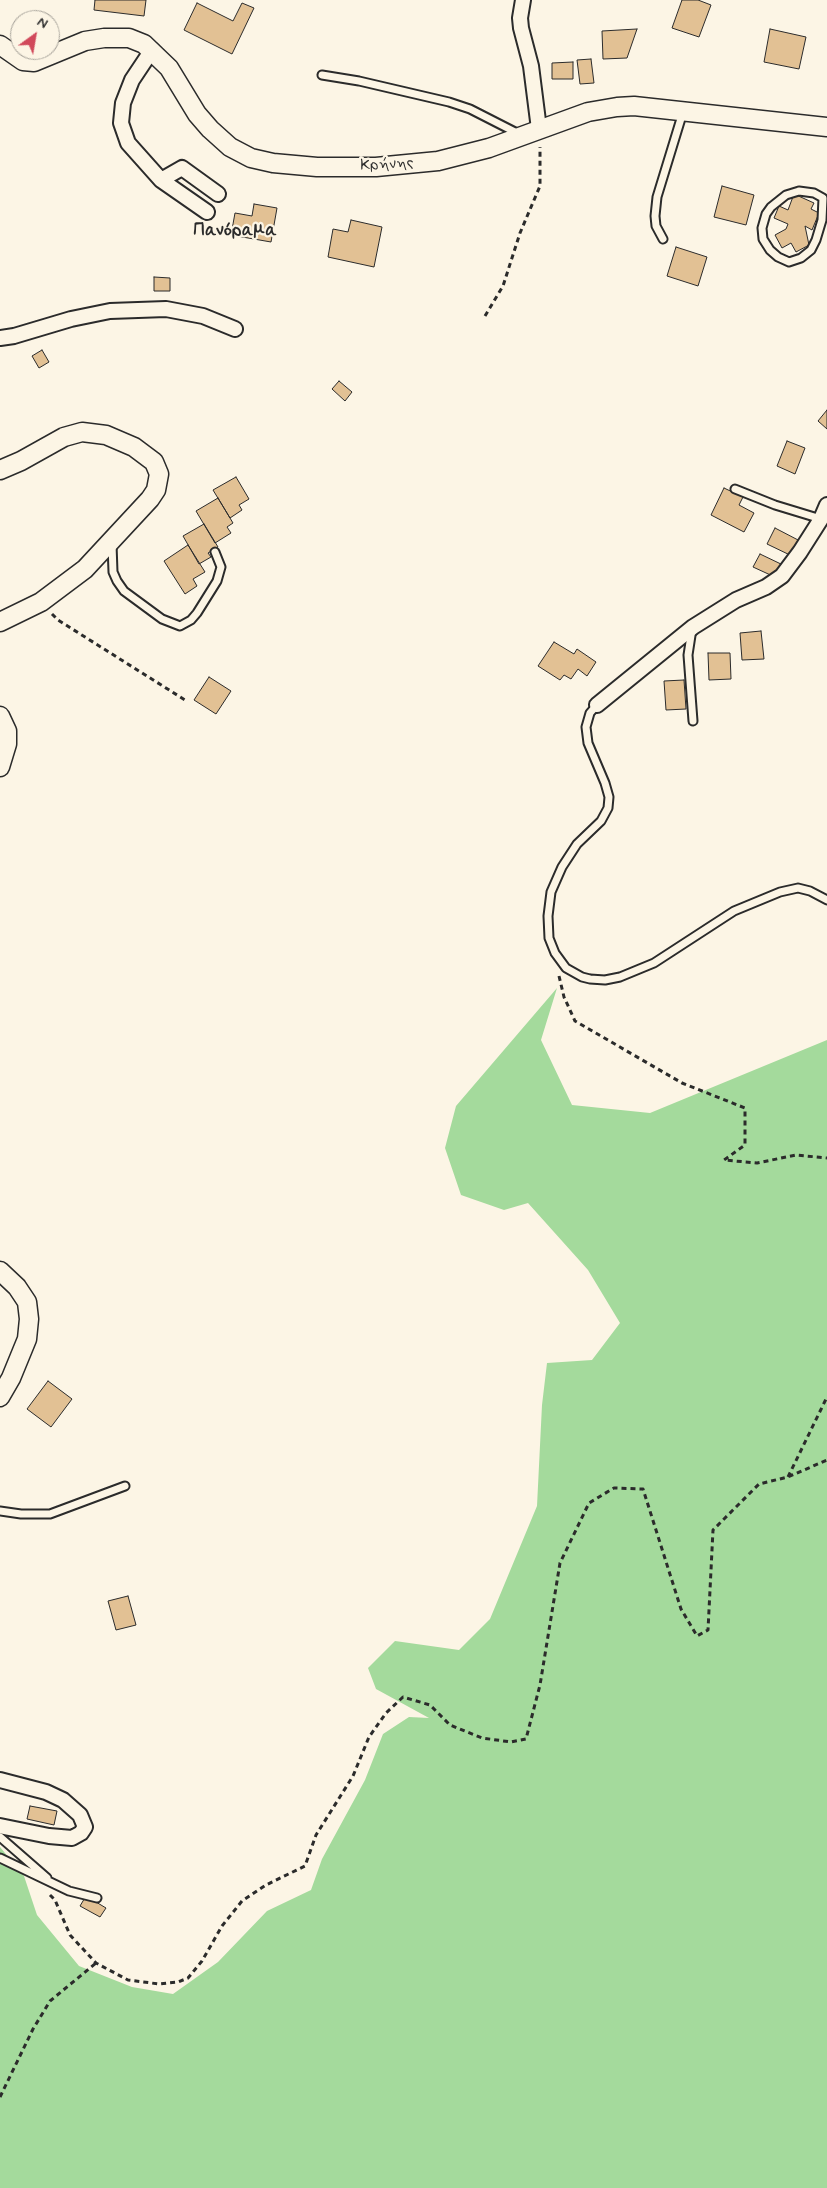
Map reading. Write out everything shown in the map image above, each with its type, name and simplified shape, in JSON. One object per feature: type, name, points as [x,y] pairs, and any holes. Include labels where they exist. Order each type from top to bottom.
[{"type":"street","points":[[523,0],[520,18],[521,28],[531,66],[539,129]]},
{"type":"street","name":"Κρήνης","points":[[0,46],[18,58],[34,62],[85,41],[104,38],[129,38],[144,44],[152,50],[168,68],[197,114],[230,147],[251,158],[273,163],[317,168],[376,167],[438,161],[473,153],[605,108],[634,106],[827,127]]},
{"type":"street","points":[[152,50],[132,80],[123,103],[121,123],[128,143],[160,180],[207,212]]},
{"type":"street","points":[[160,180],[182,168],[218,194]]},
{"type":"street","points":[[0,338],[14,336],[71,319],[110,311],[166,309],[203,316],[234,329]]},
{"type":"street","points":[[0,470],[21,461],[64,437],[82,432],[106,435],[144,454],[154,462],[158,470],[156,490],[112,542],[85,568],[41,602],[0,622]]},
{"type":"street","points":[[597,705],[693,627],[736,600],[766,587],[782,576],[821,519],[827,505]]},
{"type":"street","points":[[0,716],[7,731],[8,744],[2,759]]},
{"type":"street","points":[[0,1271],[17,1287],[27,1302],[29,1319],[27,1339],[11,1378],[0,1397]]},
{"type":"street","points":[[0,1780],[46,1792],[63,1800],[80,1815],[85,1827],[72,1838],[49,1836],[0,1826]]},
{"type":"lane","points":[[322,75],[360,81],[449,102],[470,109],[523,136]]},
{"type":"lane","points":[[663,239],[656,226],[657,197],[683,112]]},
{"type":"lane","points":[[799,191],[825,197],[821,226],[815,244],[809,252],[789,262],[778,257],[770,250],[763,239],[762,228],[766,214],[771,207],[786,195],[799,191]]},
{"type":"lane","points":[[735,489],[775,505],[821,519]]},
{"type":"lane","points":[[112,542],[113,572],[116,581],[124,591],[162,619],[180,626],[191,620],[197,613],[217,581],[221,567],[215,552]]},
{"type":"lane","points":[[693,627],[688,655],[693,721]]},
{"type":"lane","points":[[597,705],[590,713],[586,728],[588,743],[606,783],[609,797],[608,808],[600,821],[577,844],[562,867],[551,892],[548,916],[549,938],[555,954],[566,968],[582,977],[605,980],[620,977],[654,963],[734,911],[780,892],[798,888],[810,891],[827,900]]},
{"type":"lane","points":[[0,1510],[28,1515],[50,1514],[125,1486]]},
{"type":"lane","points":[[0,1837],[55,1885]]},
{"type":"lane","points":[[0,1858],[55,1885],[97,1898]]},
{"type":"path","points":[[485,316],[503,286],[520,233],[540,186],[539,129]]},
{"type":"path","points":[[41,602],[58,620],[185,700]]},
{"type":"path","points":[[555,954],[564,997],[575,1021],[682,1083],[745,1108],[745,1145],[724,1160],[757,1163],[796,1154],[827,1158]]},
{"type":"path","points":[[788,1477],[827,1396]]},
{"type":"path","points":[[49,1894],[55,1900],[70,1935],[96,1963],[128,1980],[159,1984],[178,1982],[188,1978],[202,1961],[222,1926],[242,1901],[266,1885],[305,1866],[316,1834],[353,1776],[369,1737],[386,1713],[403,1697],[430,1705],[450,1725],[482,1738],[511,1742],[526,1739],[540,1685],[560,1563],[588,1503],[614,1488],[643,1489],[681,1609],[696,1636],[708,1630],[713,1530],[759,1484],[788,1477],[827,1460]]},
{"type":"path","points":[[0,2097],[33,2029],[50,2001],[96,1963]]},
{"type":"green space","points":[[557,988],[541,1040],[572,1105],[650,1113],[827,1040],[827,2188],[0,2188],[0,1847],[24,1876],[37,1915],[79,1966],[132,1987],[173,1994],[218,1962],[267,1911],[311,1890],[322,1859],[365,1780],[383,1734],[409,1717],[429,1718],[376,1689],[368,1668],[395,1641],[459,1650],[490,1619],[537,1506],[542,1405],[547,1363],[592,1360],[620,1323],[588,1270],[528,1203],[504,1210],[461,1195],[445,1148],[456,1106]]},
{"type":"building","points":[[95,0],[146,0],[144,16],[94,10]]},
{"type":"building","points":[[682,0],[698,0],[711,5],[699,37],[672,28]]},
{"type":"building","points":[[197,3],[233,21],[242,3],[254,8],[232,54],[184,30]]},
{"type":"building","points":[[637,29],[627,58],[603,59],[602,31]]},
{"type":"building","points":[[770,29],[806,37],[799,69],[764,62]]},
{"type":"building","points":[[591,59],[594,83],[580,84],[577,60]]},
{"type":"building","points":[[573,62],[573,79],[552,79],[552,63]]},
{"type":"building","points":[[722,186],[754,195],[746,225],[714,217]]},
{"type":"building","points":[[794,194],[814,203],[811,209],[819,213],[812,230],[805,226],[809,245],[796,252],[791,243],[782,248],[775,235],[786,229],[788,224],[774,218],[779,206],[788,210]]},
{"type":"building","points":[[254,204],[277,208],[271,242],[231,235],[235,213],[252,216]]},
{"type":"building","points":[[351,220],[382,227],[374,267],[328,257],[333,229],[348,232]]},
{"type":"building","points":[[676,247],[707,257],[698,286],[667,276]]},
{"type":"building","points":[[154,277],[170,278],[170,291],[154,291]]},
{"type":"building","points":[[42,350],[49,362],[39,368],[32,356]]},
{"type":"building","points":[[339,381],[352,392],[345,401],[332,389]]},
{"type":"building","points":[[827,410],[827,429],[818,421]]},
{"type":"building","points":[[787,441],[805,448],[795,474],[777,466]]},
{"type":"building","points":[[236,477],[249,499],[239,505],[242,510],[230,518],[213,490]]},
{"type":"building","points":[[724,488],[743,497],[739,505],[754,513],[744,532],[711,515]]},
{"type":"building","points":[[218,498],[233,523],[227,527],[231,533],[215,543],[196,511]]},
{"type":"building","points":[[204,524],[218,547],[208,553],[211,557],[199,564],[183,536]]},
{"type":"building","points":[[775,528],[800,541],[792,556],[767,544]]},
{"type":"building","points":[[188,545],[205,572],[193,579],[197,586],[185,594],[164,561]]},
{"type":"building","points":[[760,554],[783,565],[777,578],[753,567]]},
{"type":"building","points":[[761,631],[764,659],[742,660],[740,633]]},
{"type":"building","points":[[554,642],[574,654],[577,649],[596,662],[587,676],[578,669],[571,679],[564,675],[560,680],[538,666]]},
{"type":"building","points":[[708,653],[730,653],[731,679],[709,680]]},
{"type":"building","points":[[209,677],[231,691],[216,714],[194,700]]},
{"type":"building","points":[[684,680],[686,709],[666,710],[664,681]]},
{"type":"building","points":[[48,1381],[72,1399],[51,1427],[27,1409]]},
{"type":"building","points":[[128,1596],[136,1625],[116,1630],[108,1601]]},
{"type":"building","points":[[30,1806],[57,1811],[54,1825],[27,1819]]},
{"type":"building","points":[[86,1896],[106,1908],[100,1917],[80,1906]]},
{"type":"district","name":"Πανόραμα","points":[[235,231]]}]
